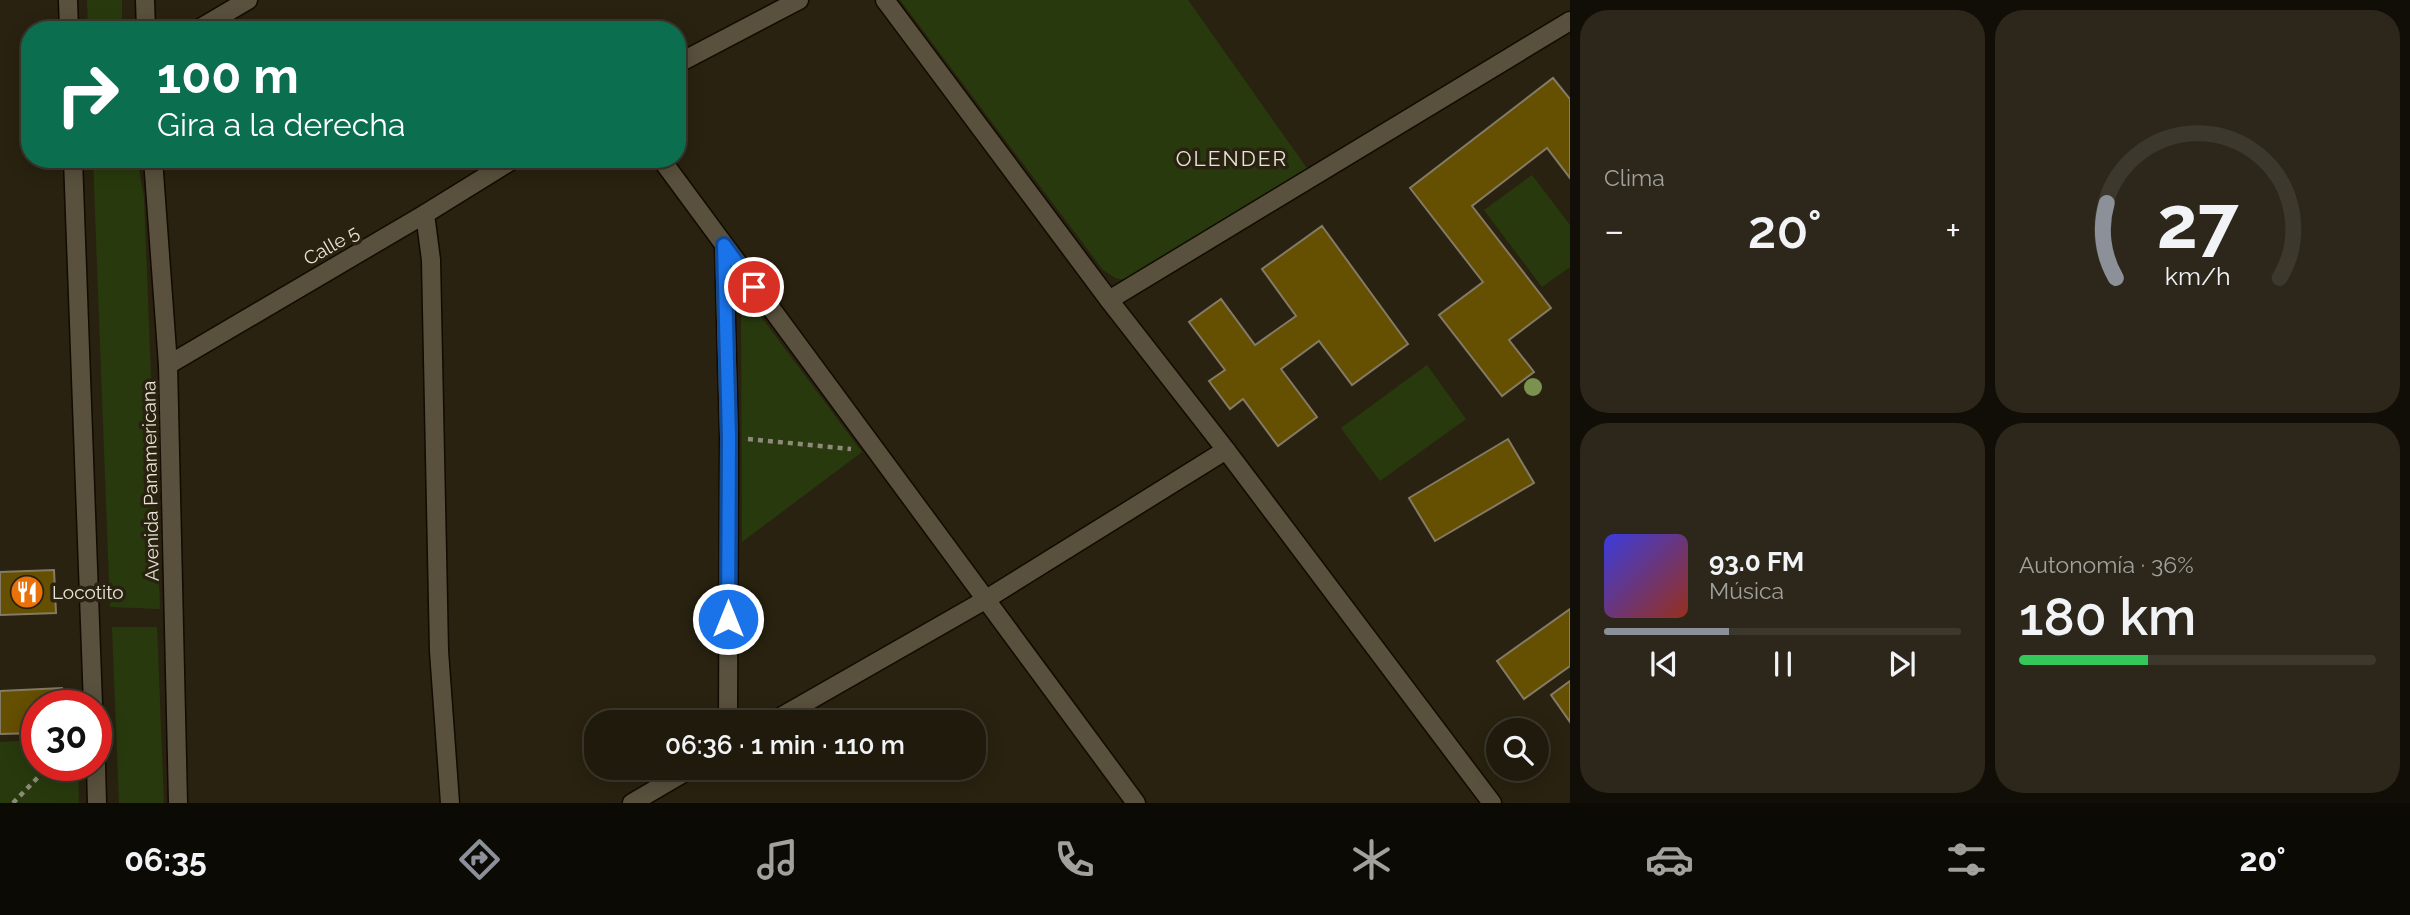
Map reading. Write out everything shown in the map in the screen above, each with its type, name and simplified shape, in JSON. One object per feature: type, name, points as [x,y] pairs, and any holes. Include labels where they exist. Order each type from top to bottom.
[{"type":"street","points":[[68,0],[69,21]]},
{"type":"street","points":[[145,0],[146,21]]},
{"type":"street","points":[[212,21],[248,0]]},
{"type":"street","points":[[686,59],[799,0]]},
{"type":"street","points":[[885,0],[1109,300],[1226,450],[1492,803]]},
{"type":"street","points":[[1109,300],[1570,21]]},
{"type":"street","points":[[74,168],[92,690]]},
{"type":"street","name":"Avenida Panamericana","points":[[154,168],[168,365],[178,803]]},
{"type":"street","name":"Calle 5","points":[[168,365],[425,215],[500,168]]},
{"type":"street","points":[[668,168],[1136,803]]},
{"type":"street","points":[[425,215],[431,260],[439,651],[450,803]]},
{"type":"street","points":[[724,245],[729,437],[728,710]]},
{"type":"street","points":[[793,710],[985,600],[1226,450]]},
{"type":"street","points":[[632,803],[671,780]]},
{"type":"street","points":[[96,781],[97,803]]},
{"type":"path","points":[[729,437],[876,452]]},
{"type":"path","points":[[13,803],[34,781]]},
{"type":"green space","points":[[87,0],[122,0],[122,21],[88,21]]},
{"type":"green space","points":[[900,0],[1188,0],[1309,171],[1128,281],[1115,278],[1103,270]]},
{"type":"green space","points":[[93,168],[139,168],[144,197],[160,609],[110,607]]},
{"type":"green space","points":[[1532,175],[1570,225],[1570,267],[1542,287],[1484,210]]},
{"type":"green space","points":[[745,302],[750,302],[862,452],[742,542],[741,310]]},
{"type":"green space","points":[[1427,365],[1466,419],[1380,481],[1341,428]]},
{"type":"green space","points":[[112,627],[157,627],[164,803],[119,803]]},
{"type":"green space","points":[[21,741],[21,781],[78,781],[79,803],[0,803],[0,742]]},
{"type":"building","points":[[1553,78],[1570,99],[1570,178],[1547,148],[1472,206],[1551,308],[1509,340],[1534,372],[1502,396],[1439,315],[1483,282],[1410,188]]},
{"type":"building","points":[[1322,226],[1408,344],[1352,385],[1319,341],[1281,369],[1317,417],[1278,446],[1243,399],[1230,409],[1209,381],[1225,370],[1189,322],[1221,299],[1255,345],[1296,316],[1262,269]]},
{"type":"building","points":[[1508,439],[1534,483],[1435,541],[1409,498]]},
{"type":"building","name":"Locotito","points":[[54,570],[56,613],[0,615],[0,572]]},
{"type":"building","points":[[1570,609],[1570,666],[1524,699],[1497,661]]},
{"type":"building","points":[[1570,681],[1570,722],[1551,695]]},
{"type":"building","points":[[62,688],[62,690],[21,690],[21,733],[0,734],[0,691]]},
{"type":"place","name":"Locotito","points":[[27,592]]},
{"type":"district","name":"OLENDER","points":[[1232,158]]},
{"type":"route","points":[[728,619],[729,437],[724,245],[754,287]]}]
